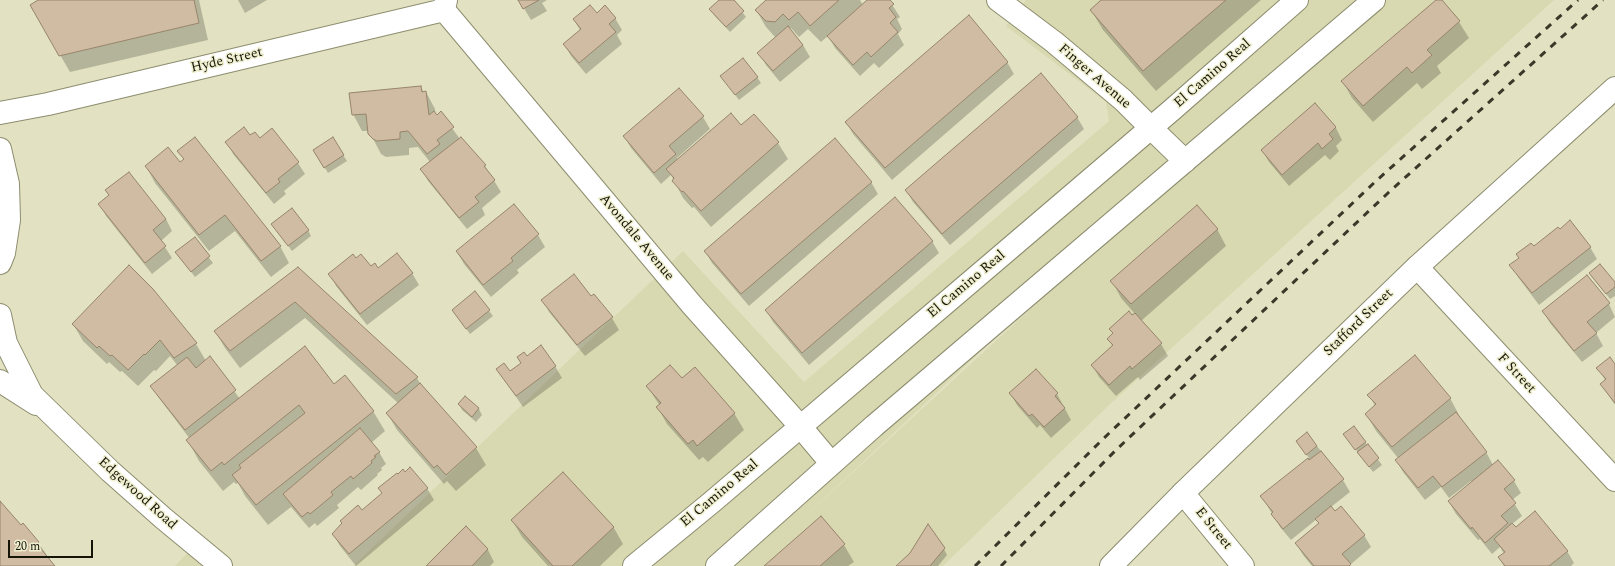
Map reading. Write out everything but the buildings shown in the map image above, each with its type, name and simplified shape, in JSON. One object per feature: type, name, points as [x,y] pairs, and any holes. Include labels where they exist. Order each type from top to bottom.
[{"type":"street","name":"Finger Avenue","points":[[998,0],[1054,42],[1118,95],[1185,161]]},
{"type":"street","name":"El Camino Real","points":[[634,566],[1151,128],[1297,0]]},
{"type":"street","points":[[717,566],[832,463],[1374,0]]},
{"type":"street","name":"Hyde Street","points":[[0,113],[64,100],[445,5]]},
{"type":"street","name":"Avondale Avenue","points":[[445,5],[692,305],[832,463]]},
{"type":"street","name":"Stafford Street","points":[[1111,566],[1183,493],[1418,267],[1615,88]]},
{"type":"street","points":[[0,149],[8,184],[9,220],[0,279]]},
{"type":"street","name":"F Street","points":[[1418,267],[1615,480]]},
{"type":"street","name":"Edgewood Road","points":[[0,315],[6,343],[32,395],[122,482],[221,566]]},
{"type":"street","name":"Edgewood Road","points":[[0,381],[29,398],[56,419]]},
{"type":"street","name":"E Street","points":[[1183,493],[1242,566]]},
{"type":"shaded area","points":[[1026,0],[1363,0],[1250,99],[798,523],[1366,0],[1554,0],[1108,406],[943,566],[353,566],[683,251],[804,382],[1109,121],[1106,102],[1006,26]]},
{"type":"shaded area","points":[[192,548],[213,566],[175,566]]},
{"type":"railway","points":[[975,566],[1104,438],[1376,181],[1578,0]]},
{"type":"railway","points":[[1001,566],[1116,450],[1389,192],[1603,0]]}]
